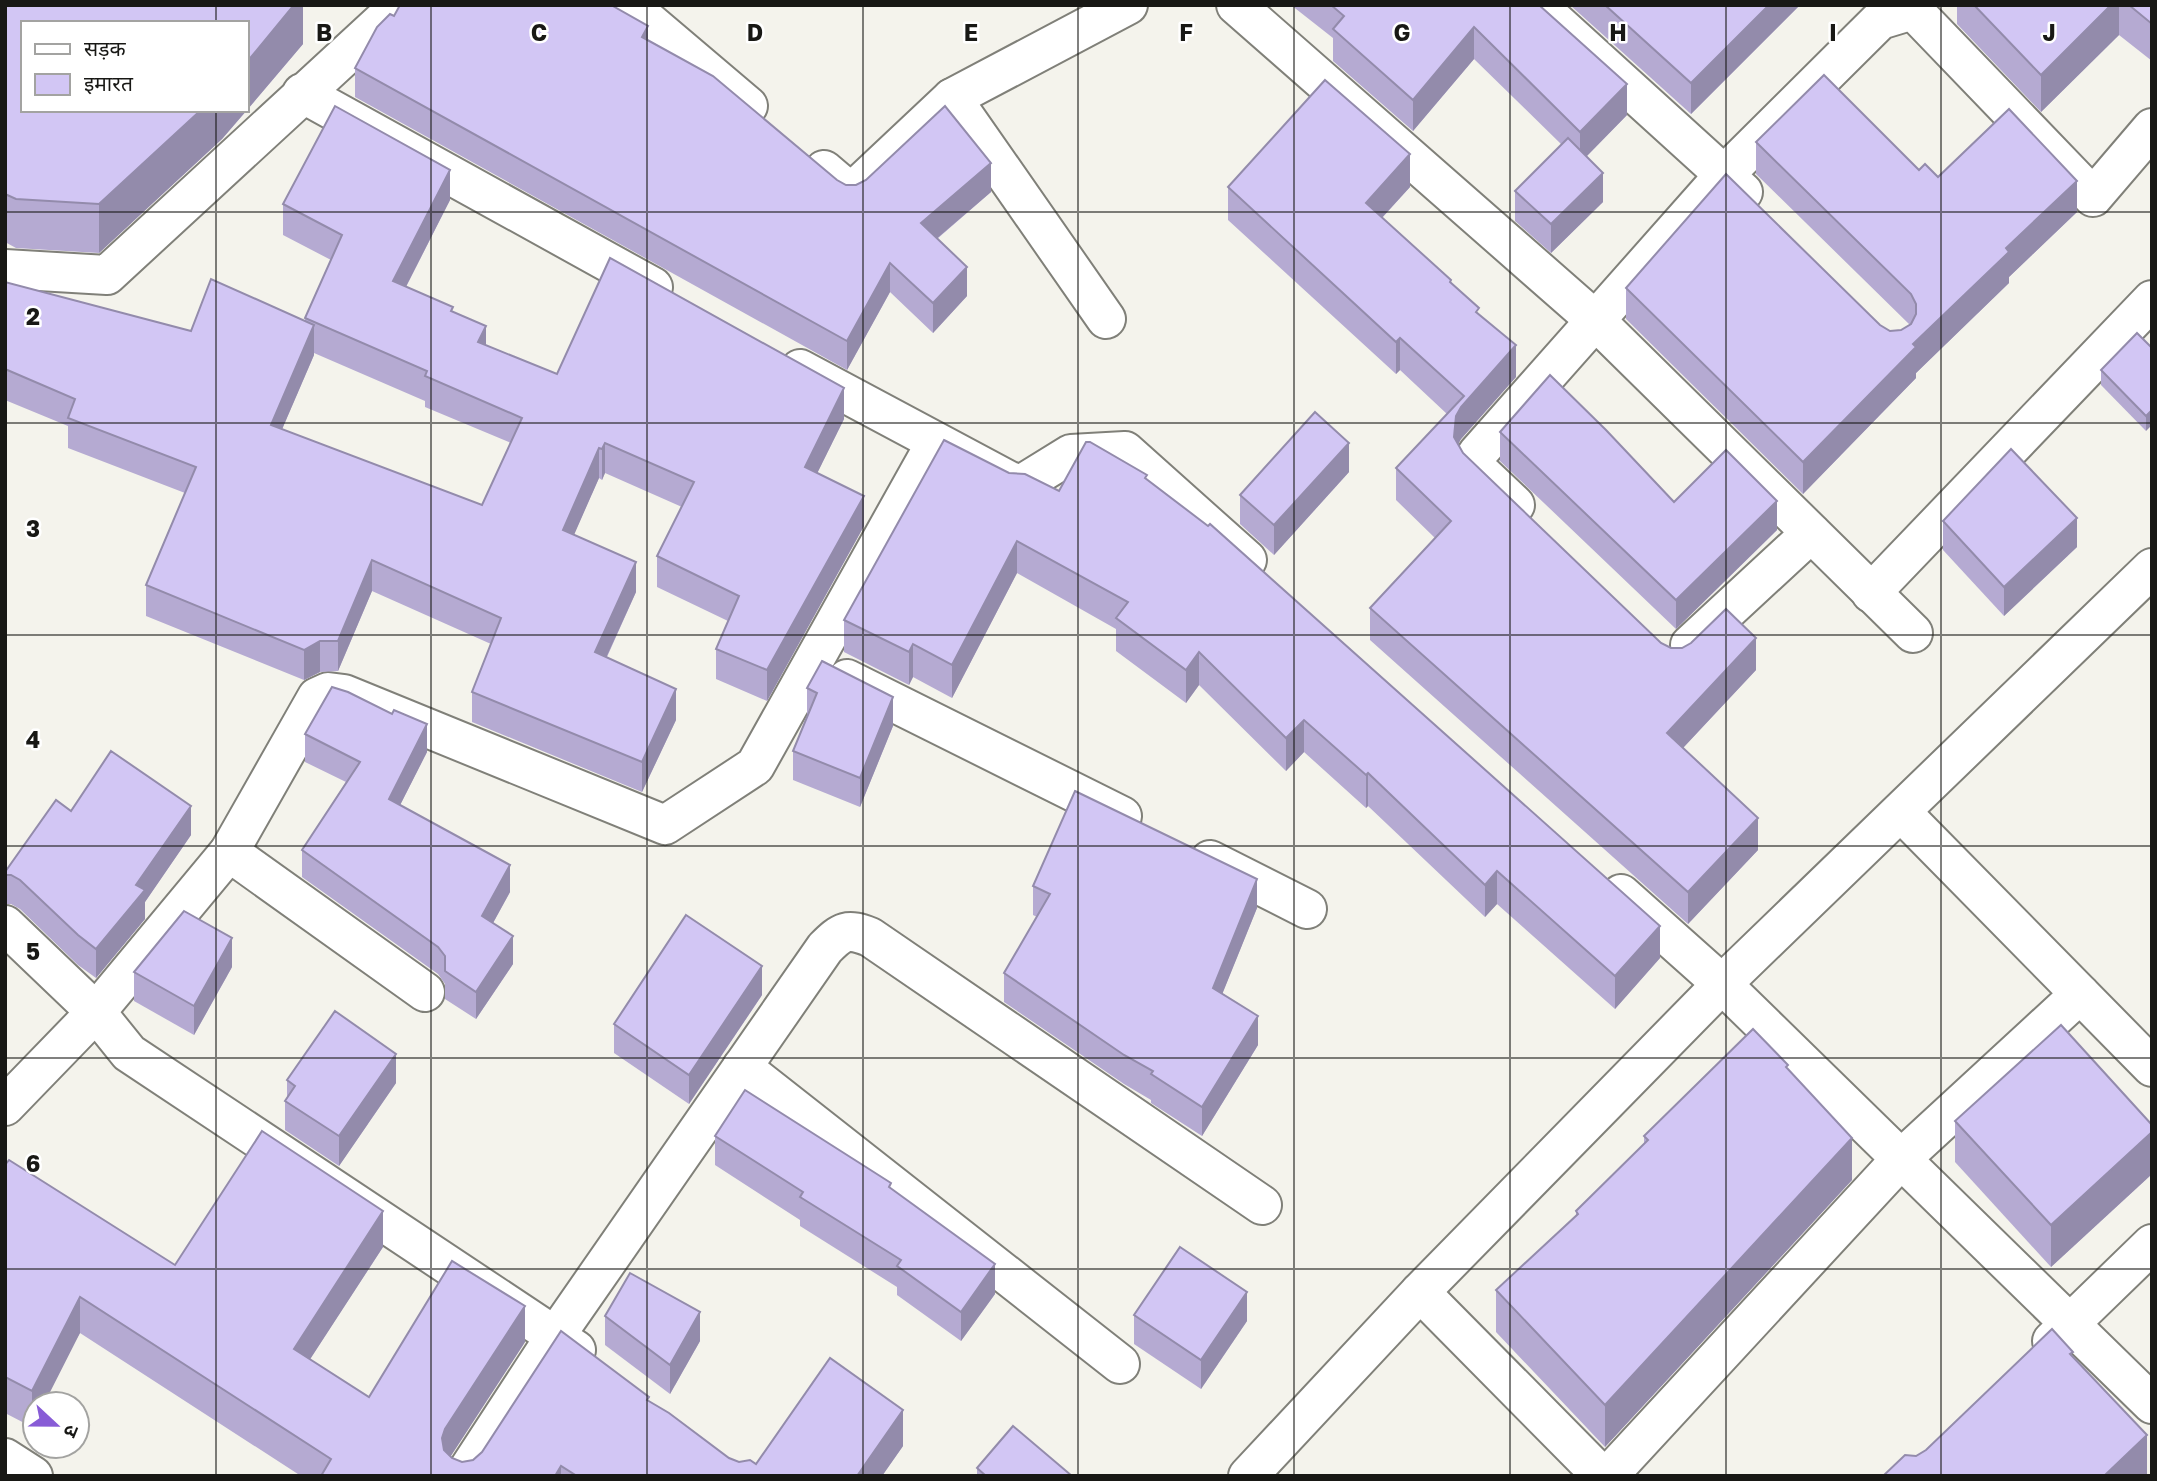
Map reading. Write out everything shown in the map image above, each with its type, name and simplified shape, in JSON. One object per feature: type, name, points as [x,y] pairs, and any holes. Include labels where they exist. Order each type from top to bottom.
[{"type":"street","points":[[5,269],[107,275],[400,5]]},
{"type":"street","points":[[629,5],[851,193],[952,98],[1128,5]]},
{"type":"street","points":[[1236,5],[1595,320],[1913,633]]},
{"type":"street","points":[[1537,5],[1725,174],[1772,220]]},
{"type":"street","points":[[1538,526],[1478,470],[1475,462],[1478,454],[1725,174],[1880,20],[1913,10],[2093,197],[2152,128]]},
{"type":"street","points":[[302,93],[680,302]]},
{"type":"street","points":[[952,98],[1106,319]]},
{"type":"street","points":[[1871,593],[2152,300]]},
{"type":"street","points":[[765,349],[1019,486],[1071,454],[1125,452],[1269,580]]},
{"type":"street","points":[[5,1106],[96,1012],[229,852],[317,697],[328,692],[344,694],[666,825],[755,766],[935,443]]},
{"type":"street","points":[[1656,640],[1676,659],[1811,533]]},
{"type":"street","points":[[1260,1472],[1420,1292],[1722,985],[2152,568]]},
{"type":"street","points":[[814,662],[1147,829]]},
{"type":"street","points":[[1901,812],[2152,1067]]},
{"type":"street","points":[[1184,847],[1307,909]]},
{"type":"street","points":[[229,852],[425,992]]},
{"type":"street","points":[[1599,874],[1722,985],[2152,1404]]},
{"type":"street","points":[[5,925],[96,1012],[129,1053],[556,1335],[600,1368]]},
{"type":"street","points":[[464,1476],[556,1335],[825,948],[839,934],[854,930],[870,937],[1262,1205]]},
{"type":"street","points":[[1608,1476],[1901,1159],[2080,994]]},
{"type":"street","points":[[742,1067],[1120,1364]]},
{"type":"street","points":[[2030,1362],[2152,1244]]},
{"type":"street","points":[[1420,1292],[1602,1476]]},
{"type":"street","points":[[5,1458],[33,1476]]},
{"type":"building","points":[[5,5],[294,5],[248,61],[248,21],[21,21],[21,112],[199,112],[99,204],[16,199],[5,194]]},
{"type":"building","points":[[400,5],[611,5],[648,26],[642,37],[713,76],[846,185],[856,185],[866,180],[945,106],[991,163],[921,223],[967,267],[933,303],[890,263],[847,341],[355,68],[377,27],[390,14],[394,16]]},
{"type":"building","points":[[1331,5],[1539,5],[1627,84],[1580,132],[1474,27],[1413,100],[1333,29],[1344,16]]},
{"type":"building","points":[[1605,5],[1769,5],[1691,83]]},
{"type":"building","points":[[1974,5],[2111,5],[2041,75]]},
{"type":"building","points":[[2129,5],[2152,5],[2152,24]]},
{"type":"building","points":[[1824,75],[1919,170],[1925,164],[1938,177],[2009,109],[2077,181],[2006,248],[2009,252],[1913,344],[1916,347],[1803,462],[1626,288],[1726,174],[1880,325],[1890,331],[1901,330],[1911,324],[1916,314],[1916,304],[1911,294],[1756,142]]},
{"type":"building","points":[[1325,80],[1410,154],[1366,203],[1451,280],[1450,282],[1479,308],[1476,312],[1516,345],[1456,416],[1454,437],[1463,453],[1661,643],[1671,648],[1682,648],[1691,643],[1726,609],[1756,638],[1667,733],[1758,818],[1688,892],[1370,608],[1451,521],[1396,468],[1464,396],[1400,338],[1396,342],[1228,187]]},
{"type":"building","points":[[335,106],[450,170],[393,281],[453,307],[451,311],[486,326],[478,342],[557,374],[610,258],[844,388],[805,467],[864,496],[767,670],[716,649],[739,596],[657,556],[694,482],[605,443],[602,449],[599,448],[563,530],[636,562],[595,652],[676,689],[642,762],[472,692],[501,618],[372,560],[338,641],[320,641],[304,650],[146,585],[196,467],[68,418],[75,399],[5,369],[5,282],[191,331],[211,279],[314,325],[271,425],[482,505],[522,418],[425,376],[427,371],[305,318],[342,235],[283,204]]},
{"type":"building","points":[[1568,138],[1603,173],[1551,224],[1515,191]]},
{"type":"building","points":[[2137,333],[2152,348],[2152,410],[2146,416],[2101,370]]},
{"type":"building","points":[[1550,375],[1674,502],[1726,450],[1777,501],[1676,600],[1500,432]]},
{"type":"building","points":[[1315,412],[1349,443],[1274,525],[1240,495]]},
{"type":"building","points":[[944,440],[1009,473],[1025,474],[1059,491],[1086,442],[1147,475],[1145,478],[1208,526],[1210,524],[1660,926],[1615,976],[1497,871],[1485,885],[1368,773],[1366,775],[1304,720],[1286,738],[1199,652],[1186,670],[1116,618],[1128,602],[1017,541],[952,665],[913,644],[909,652],[844,620]]},
{"type":"building","points":[[2011,449],[2077,518],[2004,587],[1943,521]]},
{"type":"building","points":[[822,661],[893,697],[860,778],[793,751],[817,693],[807,688]]},
{"type":"building","points":[[332,687],[392,714],[394,710],[427,724],[389,799],[510,865],[482,916],[513,936],[476,992],[445,971],[445,956],[438,947],[302,850],[360,762],[305,734]]},
{"type":"building","points":[[111,751],[191,806],[136,885],[145,890],[96,949],[20,880],[5,875],[5,872],[56,800],[71,811]]},
{"type":"building","points":[[1075,791],[1257,879],[1213,988],[1258,1016],[1202,1107],[1151,1074],[1153,1071],[1124,1055],[1004,973],[1050,894],[1033,886]]},
{"type":"building","points":[[184,911],[232,938],[194,1006],[134,972]]},
{"type":"building","points":[[686,915],[762,966],[689,1075],[614,1024]]},
{"type":"building","points":[[335,1011],[396,1054],[339,1136],[285,1101],[295,1086],[287,1080]]},
{"type":"building","points":[[2061,1025],[2152,1125],[2152,1132],[2051,1225],[1955,1121]]},
{"type":"building","points":[[1753,1029],[1852,1138],[1605,1405],[1496,1290],[1578,1214],[1576,1211],[1648,1140],[1644,1136]]},
{"type":"building","points":[[745,1090],[891,1183],[889,1187],[995,1264],[961,1312],[897,1266],[901,1260],[800,1197],[803,1192],[715,1136]]},
{"type":"building","points":[[262,1131],[383,1211],[294,1349],[369,1397],[452,1261],[525,1306],[445,1429],[442,1438],[444,1450],[452,1458],[462,1462],[473,1460],[482,1452],[561,1331],[649,1397],[647,1400],[729,1458],[739,1462],[750,1460],[756,1464],[830,1358],[903,1410],[857,1476],[577,1476],[561,1466],[555,1476],[321,1476],[331,1459],[80,1297],[33,1390],[5,1377],[5,1165],[9,1160],[175,1265]]},
{"type":"building","points":[[1180,1247],[1247,1292],[1201,1360],[1134,1315]]},
{"type":"building","points":[[630,1273],[700,1312],[670,1365],[605,1316]]},
{"type":"building","points":[[2052,1329],[2073,1352],[2070,1354],[2147,1435],[2104,1476],[1883,1476],[1905,1455],[1916,1456],[1926,1450]]},
{"type":"building","points":[[1013,1426],[1072,1476],[986,1476],[977,1468]]}]
